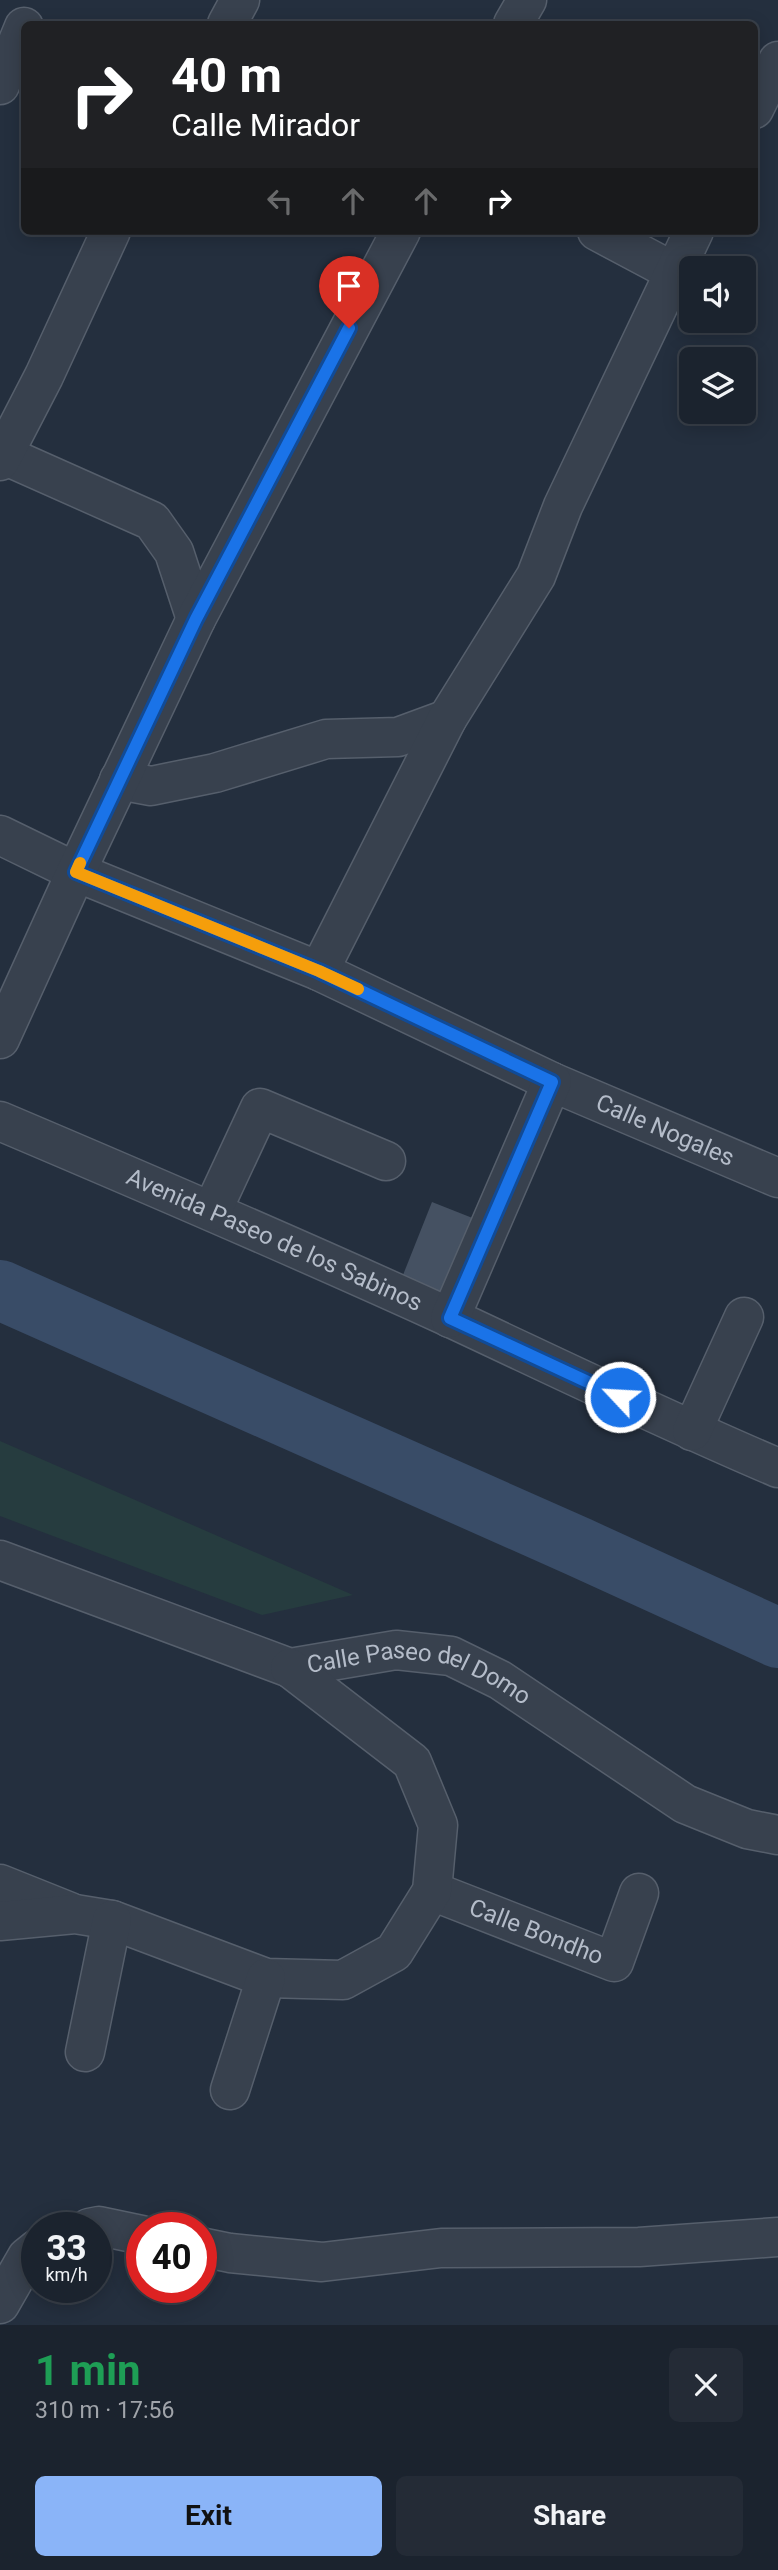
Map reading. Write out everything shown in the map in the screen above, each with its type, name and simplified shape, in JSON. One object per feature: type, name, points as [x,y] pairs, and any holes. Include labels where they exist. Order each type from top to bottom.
[{"type":"street","points":[[27,21],[36,0]]},
{"type":"street","points":[[229,21],[240,0]]},
{"type":"street","points":[[515,21],[527,0]]},
{"type":"street","points":[[0,85],[21,35]]},
{"type":"street","points":[[758,101],[778,61]]},
{"type":"street","points":[[109,235],[44,376],[2,458],[152,521],[174,552],[196,619]]},
{"type":"street","points":[[0,1039],[196,619],[399,235]]},
{"type":"street","points":[[605,235],[674,272]]},
{"type":"street","points":[[319,971],[447,719],[536,576],[563,506],[692,235]]},
{"type":"street","points":[[119,780],[151,786],[215,773],[327,738],[398,737],[447,719]]},
{"type":"street","name":"Calle Nogales","points":[[0,835],[76,872],[319,971],[552,1082],[778,1178]]},
{"type":"street","points":[[450,1318],[552,1082]]},
{"type":"street","points":[[212,1211],[260,1108],[386,1161]]},
{"type":"street","name":"Avenida Paseo de los Sabinos","points":[[0,1121],[212,1211],[778,1468]]},
{"type":"street","points":[[707,1438],[744,1317]]},
{"type":"street","name":"Calle Paseo del Domo","points":[[0,1560],[290,1668],[396,1650],[451,1656],[500,1680],[685,1804],[747,1829],[778,1835]]},
{"type":"street","points":[[0,1884],[75,1914],[113,1920],[266,1978],[342,1980],[394,1952],[432,1891],[438,1825],[412,1762],[290,1668]]},
{"type":"street","name":"Calle Bondho","points":[[432,1891],[614,1962],[639,1893]]},
{"type":"street","points":[[0,1921],[75,1914]]},
{"type":"street","points":[[85,2052],[113,1920]]},
{"type":"street","points":[[230,2090],[266,1978]]},
{"type":"street","points":[[217,2250],[322,2262],[441,2248],[639,2247],[778,2236]]},
{"type":"street","points":[[0,2304],[21,2267]]},
{"type":"green space","points":[[0,1441],[353,1595],[262,1615],[0,1516]]},
{"type":"building","points":[[432,1202],[475,1219],[443,1294],[403,1275]]},
{"type":"waterway","points":[[0,1290],[778,1638]]},
{"type":"slow traffic","points":[[80,863],[76,872],[358,989]]},
{"type":"route","points":[[349,328],[196,619],[76,872],[319,971],[552,1082],[450,1318],[620,1397]]}]
